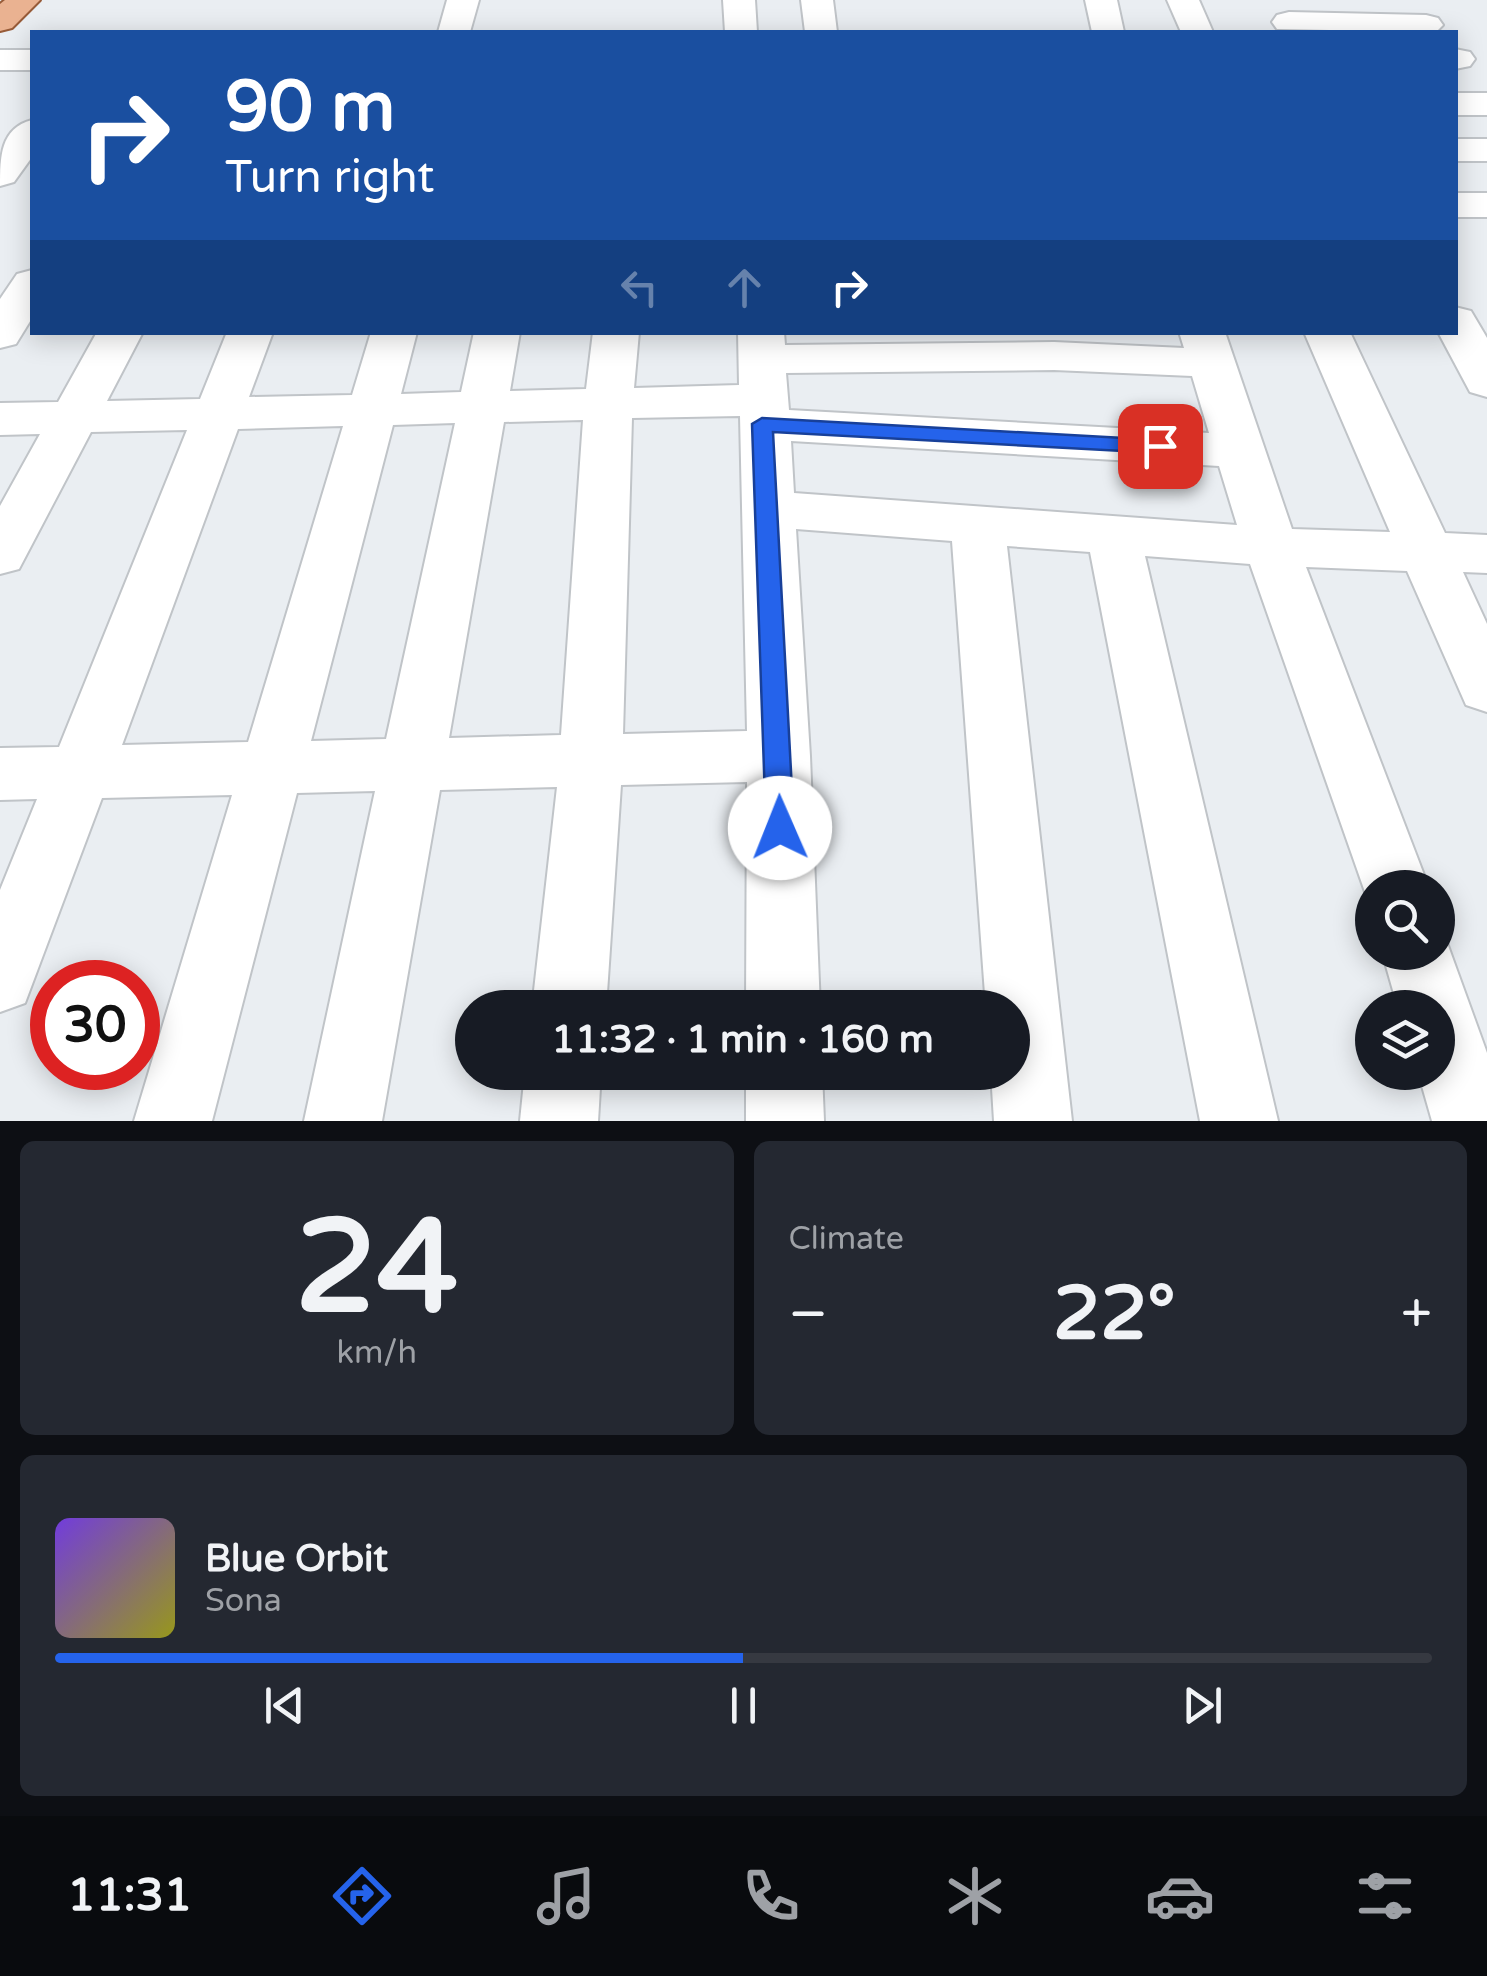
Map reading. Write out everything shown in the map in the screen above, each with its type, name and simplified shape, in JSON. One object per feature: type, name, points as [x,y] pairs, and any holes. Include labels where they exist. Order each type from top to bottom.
[{"type":"main road","points":[[0,20],[24,0]]},
{"type":"street","points":[[455,30],[463,0]]},
{"type":"street","points":[[738,0],[741,30]]},
{"type":"street","points":[[817,0],[821,30]]},
{"type":"street","points":[[1101,0],[1108,30]]},
{"type":"street","points":[[1183,0],[1196,30]]},
{"type":"street","points":[[1287,18],[1426,24]]},
{"type":"street","points":[[0,60],[30,60]]},
{"type":"street","points":[[1458,104],[1486,104]]},
{"type":"street","points":[[0,174],[30,134]]},
{"type":"street","points":[[1458,150],[1487,150]]},
{"type":"street","points":[[0,194],[30,193]]},
{"type":"street","points":[[1458,204],[1487,205]]},
{"type":"street","points":[[0,334],[30,286]]},
{"type":"street","points":[[1458,327],[1487,382]]},
{"type":"street","points":[[0,555],[118,335]]},
{"type":"street","points":[[0,979],[249,335]]},
{"type":"street","points":[[172,1121],[393,335]]},
{"type":"street","points":[[343,1121],[497,335]]},
{"type":"street","points":[[571,990],[591,760],[608,403],[616,335]]},
{"type":"street","points":[[1328,335],[1487,689]]},
{"type":"street","points":[[0,418],[608,403],[762,379],[1207,348],[1271,547],[1388,870]]},
{"type":"street","points":[[762,379],[1240,451]]},
{"type":"street","points":[[762,379],[779,756],[783,990]]},
{"type":"street","points":[[769,509],[1271,547],[1487,554]]},
{"type":"street","points":[[978,524],[1033,1121]]},
{"type":"street","points":[[1113,534],[1239,1121]]},
{"type":"street","points":[[0,774],[779,756]]},
{"type":"street","points":[[1455,1070],[1471,1121]]},
{"type":"street","points":[[559,1121],[562,1090]]},
{"type":"street","points":[[784,1090],[785,1121]]},
{"type":"route","points":[[780,828],[769,509],[762,424],[1160,446]]}]
